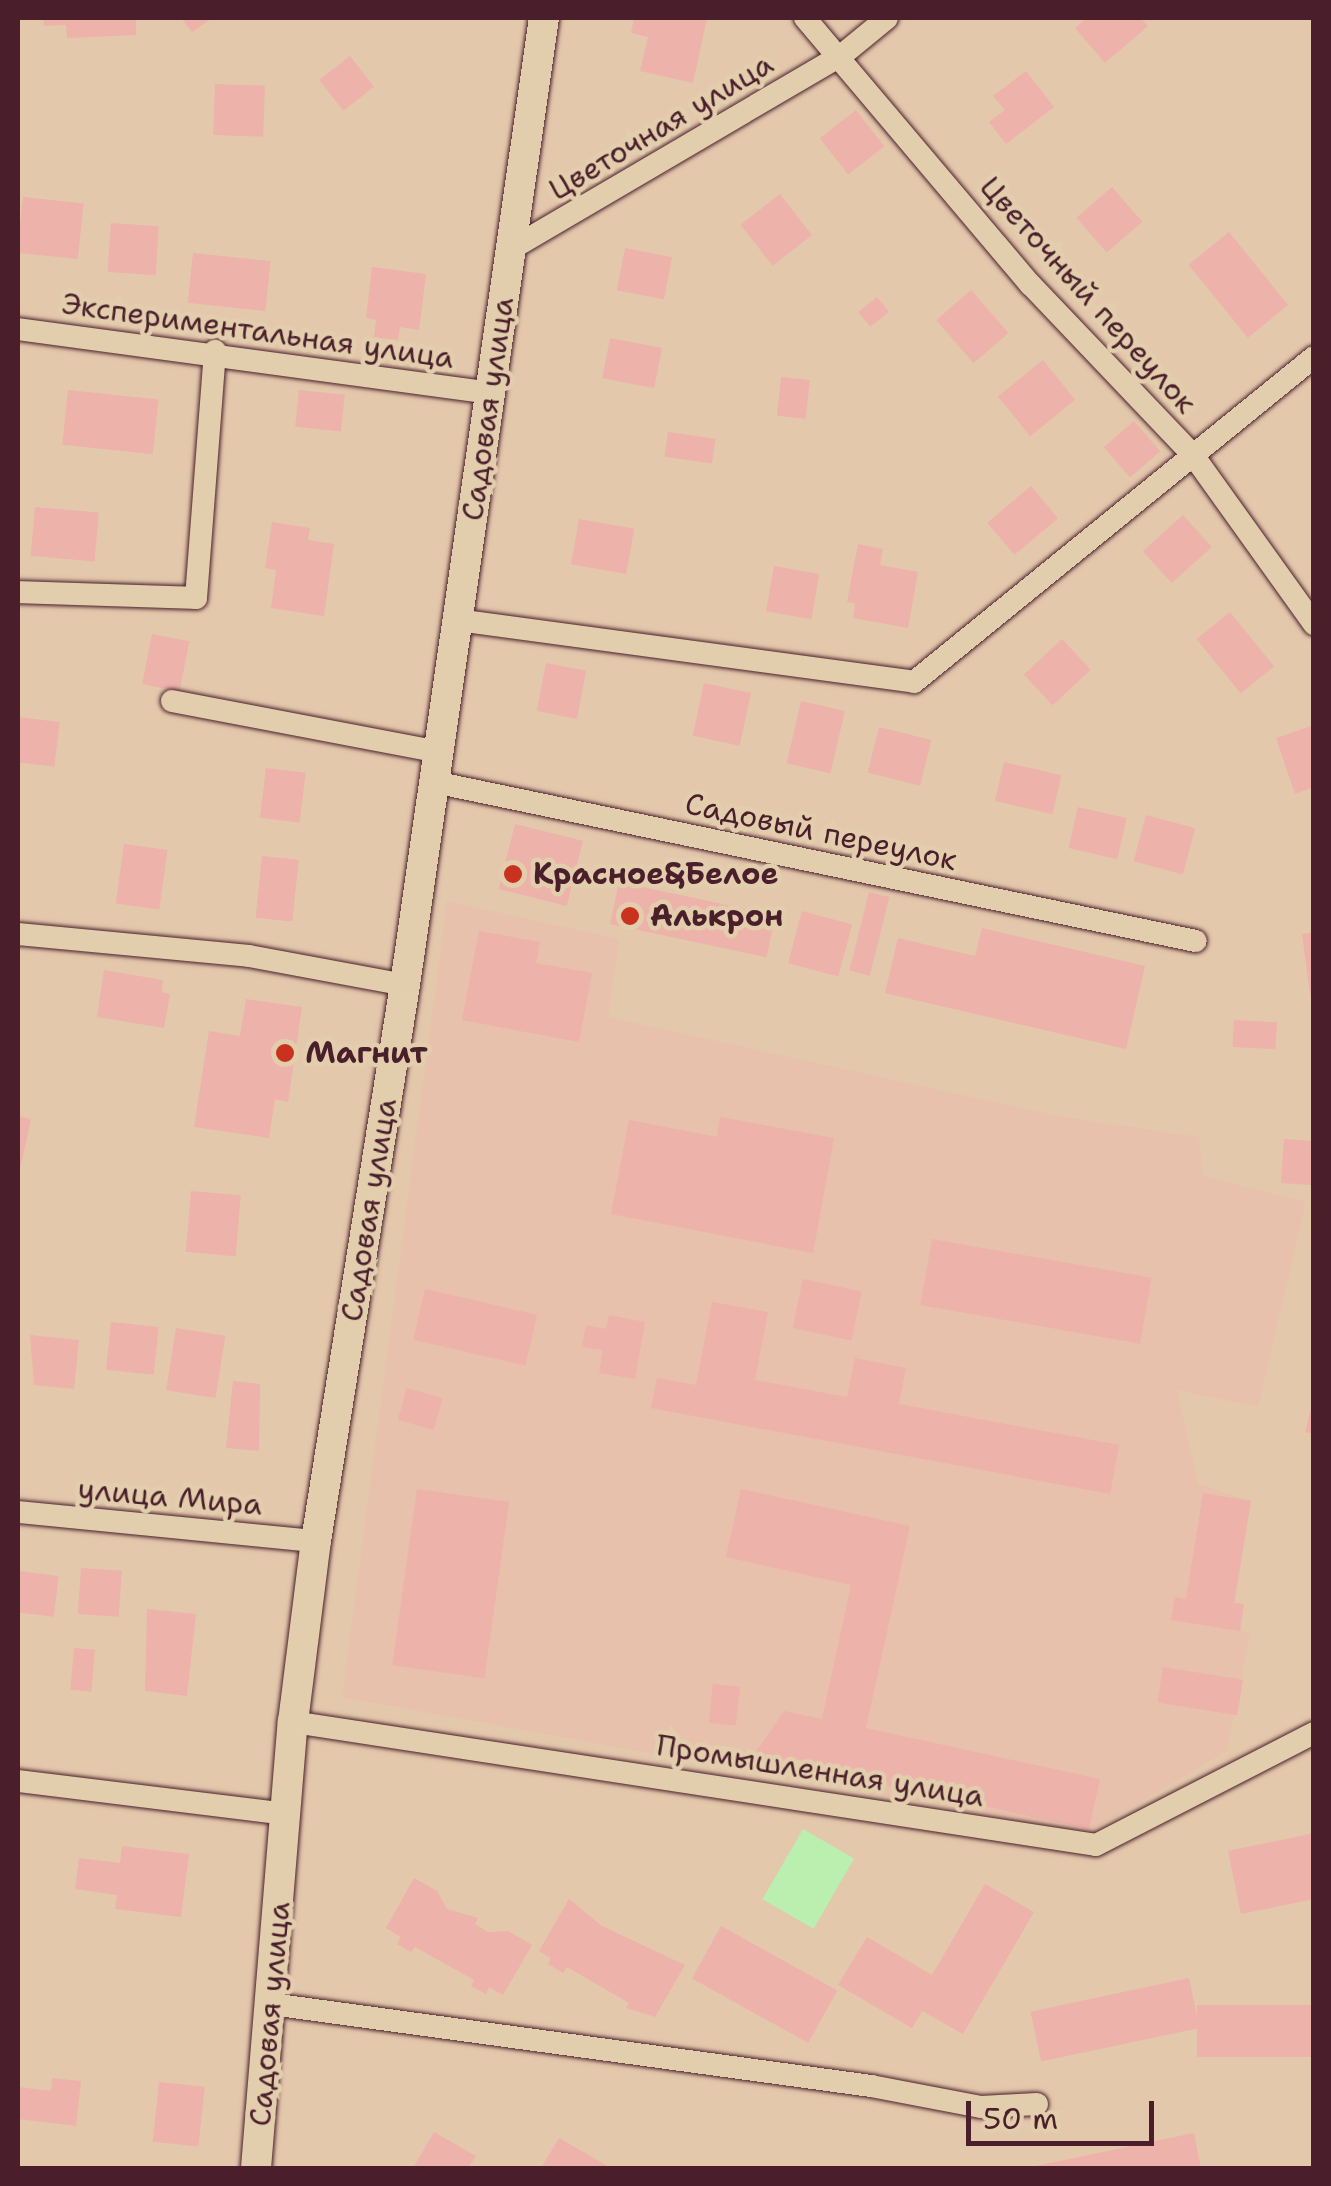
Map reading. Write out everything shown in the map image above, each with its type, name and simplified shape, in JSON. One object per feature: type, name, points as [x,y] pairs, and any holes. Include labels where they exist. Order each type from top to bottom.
[{"type":"main road","name":"Садовая улица","points":[[256,2168],[293,1722],[316,1541],[405,985],[544,18]]},
{"type":"street","name":"Цветочный переулок","points":[[805,18],[842,55],[1031,285],[1193,456],[1314,624]]},
{"type":"street","name":"Цветочная улица","points":[[511,249],[842,55],[887,18]]},
{"type":"street","name":"Экспериментальная улица","points":[[18,329],[215,351],[490,393]]},
{"type":"street","points":[[18,592],[196,598],[215,351]]},
{"type":"street","points":[[458,620],[914,682],[1314,358]]},
{"type":"street","name":"Садовый переулок","points":[[172,701],[437,767],[1196,941]]},
{"type":"street","points":[[18,934],[249,956],[405,985]]},
{"type":"street","name":"улица Мира","points":[[18,1512],[316,1541]]},
{"type":"street","name":"Промышленная улица","points":[[293,1722],[1096,1845],[1314,1733]]},
{"type":"street","points":[[18,1781],[286,1814]]},
{"type":"street","points":[[271,2004],[337,2009],[980,2108],[1037,2104]]},
{"type":"shaded area","points":[[447,901],[619,939],[608,1017],[1058,1116],[1199,1137],[1203,1176],[1306,1202],[1258,1407],[1177,1390],[1198,1484],[1251,1501],[1235,1602],[1244,1604],[1240,1630],[1250,1633],[1227,1751],[1087,1833],[342,1697]]},
{"type":"green space","points":[[803,1829],[854,1858],[814,1929],[762,1899]]},
{"type":"building","points":[[43,18],[136,18],[136,35],[67,38],[66,25],[44,26]]},
{"type":"building","points":[[181,18],[212,18],[192,32]]},
{"type":"building","points":[[634,18],[707,18],[693,83],[640,71],[648,37],[631,33]]},
{"type":"building","points":[[1087,18],[1140,18],[1148,26],[1105,63],[1075,28]]},
{"type":"building","points":[[350,56],[374,87],[343,111],[319,80]]},
{"type":"building","points":[[1026,71],[1054,107],[1006,144],[989,122],[1005,110],[993,96]]},
{"type":"building","points":[[215,84],[265,86],[263,137],[213,135]]},
{"type":"building","points":[[856,110],[884,146],[848,175],[820,138]]},
{"type":"building","points":[[1112,187],[1142,222],[1107,253],[1077,218]]},
{"type":"building","points":[[780,194],[812,235],[773,266],[741,225]]},
{"type":"building","points":[[23,197],[84,203],[78,259],[18,253]]},
{"type":"building","points":[[111,223],[159,226],[155,275],[108,272]]},
{"type":"building","points":[[1229,232],[1288,305],[1248,338],[1189,265]]},
{"type":"building","points":[[625,248],[672,257],[664,299],[617,290]]},
{"type":"building","points":[[193,253],[271,261],[265,311],[188,303]]},
{"type":"building","points":[[372,267],[426,274],[419,330],[400,327],[398,340],[374,337],[376,320],[366,318]]},
{"type":"building","points":[[971,290],[1008,333],[974,363],[936,320]]},
{"type":"building","points":[[877,297],[889,312],[870,327],[858,312]]},
{"type":"building","points":[[610,338],[662,348],[654,388],[602,378]]},
{"type":"building","points":[[1043,360],[1075,400],[1030,436],[998,397]]},
{"type":"building","points":[[781,377],[810,380],[806,419],[777,416]]},
{"type":"building","points":[[68,390],[159,400],[153,454],[62,445]]},
{"type":"building","points":[[299,390],[345,395],[341,432],[295,427]]},
{"type":"building","points":[[1134,421],[1160,451],[1130,477],[1104,447]]},
{"type":"building","points":[[668,432],[716,439],[712,463],[665,457]]},
{"type":"building","points":[[1031,486],[1058,518],[1014,555],[987,523]]},
{"type":"building","points":[[35,507],[99,513],[94,561],[31,556]]},
{"type":"building","points":[[1183,515],[1212,547],[1172,583],[1143,551]]},
{"type":"building","points":[[579,519],[634,529],[626,574],[571,564]]},
{"type":"building","points":[[272,522],[310,528],[308,540],[334,544],[324,616],[271,608],[276,570],[265,568]]},
{"type":"building","points":[[858,544],[883,549],[880,565],[918,572],[908,628],[853,618],[855,603],[847,602]]},
{"type":"building","points":[[774,566],[819,574],[811,619],[766,611]]},
{"type":"building","points":[[1230,612],[1274,666],[1241,693],[1197,639]]},
{"type":"building","points":[[152,634],[189,641],[180,691],[142,684]]},
{"type":"building","points":[[1062,639],[1091,670],[1053,705],[1024,674]]},
{"type":"building","points":[[546,663],[586,671],[577,719],[537,711]]},
{"type":"building","points":[[704,683],[751,693],[740,746],[693,736]]},
{"type":"building","points":[[801,701],[845,711],[830,773],[787,763]]},
{"type":"building","points":[[18,717],[60,722],[54,767],[18,762]]},
{"type":"building","points":[[1314,725],[1314,787],[1295,794],[1276,738]]},
{"type":"building","points":[[879,727],[931,740],[920,786],[868,773]]},
{"type":"building","points":[[1004,762],[1061,775],[1052,814],[995,801]]},
{"type":"building","points":[[266,768],[306,773],[300,823],[260,818]]},
{"type":"building","points":[[1078,807],[1127,818],[1117,859],[1069,848]]},
{"type":"building","points":[[1146,815],[1195,828],[1183,875],[1134,861]]},
{"type":"building","points":[[515,824],[583,841],[567,906],[499,889]]},
{"type":"building","points":[[124,844],[168,850],[159,910],[116,903]]},
{"type":"building","points":[[262,856],[299,860],[292,922],[256,918]]},
{"type":"building","points":[[619,882],[776,915],[767,957],[610,924]]},
{"type":"building","points":[[869,892],[889,897],[870,976],[849,971]]},
{"type":"building","points":[[802,911],[852,924],[838,977],[788,963]]},
{"type":"building","points":[[982,928],[1145,966],[1126,1049],[885,993],[898,938],[975,956]]},
{"type":"building","points":[[479,931],[540,942],[536,963],[592,973],[579,1042],[462,1020]]},
{"type":"building","points":[[1314,932],[1314,993],[1310,994],[1302,934]]},
{"type":"building","points":[[104,970],[163,980],[162,992],[170,994],[164,1028],[97,1017]]},
{"type":"building","points":[[246,999],[302,1007],[288,1102],[275,1099],[269,1138],[194,1127],[209,1031],[240,1036]]},
{"type":"building","points":[[1234,1020],[1277,1022],[1276,1049],[1233,1047]]},
{"type":"building","points":[[18,1116],[31,1119],[19,1174],[18,1173]]},
{"type":"building","points":[[720,1117],[834,1138],[813,1253],[611,1214],[629,1120],[717,1137]]},
{"type":"building","points":[[1284,1139],[1314,1141],[1311,1185],[1281,1183]]},
{"type":"building","points":[[191,1191],[241,1195],[235,1256],[186,1252]]},
{"type":"building","points":[[932,1239],[1152,1278],[1140,1344],[920,1305]]},
{"type":"building","points":[[803,1279],[862,1291],[851,1340],[793,1328]]},
{"type":"building","points":[[425,1289],[537,1315],[525,1366],[413,1340]]},
{"type":"building","points":[[712,1302],[768,1312],[755,1380],[847,1397],[855,1358],[906,1368],[899,1404],[1119,1445],[1110,1494],[651,1408],[657,1378],[696,1385]]},
{"type":"building","points":[[609,1315],[645,1322],[635,1379],[599,1373],[603,1350],[582,1347],[586,1325],[606,1329]]},
{"type":"building","points":[[111,1322],[159,1327],[154,1375],[106,1370]]},
{"type":"building","points":[[176,1328],[225,1336],[216,1398],[166,1390]]},
{"type":"building","points":[[30,1335],[79,1340],[74,1389],[34,1385]]},
{"type":"building","points":[[233,1381],[260,1384],[259,1451],[226,1448]]},
{"type":"building","points":[[407,1388],[443,1398],[433,1430],[398,1420]]},
{"type":"building","points":[[1314,1397],[1314,1434],[1305,1432]]},
{"type":"building","points":[[417,1489],[509,1502],[484,1678],[392,1665]]},
{"type":"building","points":[[741,1489],[910,1526],[866,1728],[1100,1779],[1089,1829],[753,1756],[784,1711],[822,1719],[851,1585],[726,1557]]},
{"type":"building","points":[[1203,1493],[1251,1501],[1234,1603],[1244,1604],[1240,1631],[1171,1620],[1175,1597],[1186,1599]]},
{"type":"building","points":[[81,1568],[122,1571],[119,1617],[78,1614]]},
{"type":"building","points":[[18,1571],[59,1576],[54,1617],[18,1612]]},
{"type":"building","points":[[147,1609],[196,1614],[187,1696],[145,1691]]},
{"type":"building","points":[[74,1648],[95,1650],[91,1692],[70,1690]]},
{"type":"building","points":[[1163,1667],[1243,1680],[1237,1715],[1157,1703]]},
{"type":"building","points":[[713,1684],[740,1687],[736,1726],[709,1723]]},
{"type":"building","points":[[1314,1833],[1314,1899],[1241,1914],[1228,1851]]},
{"type":"building","points":[[122,1846],[189,1854],[181,1917],[115,1909],[117,1895],[75,1889],[79,1858],[120,1863]]},
{"type":"building","points":[[414,1878],[437,1891],[447,1909],[478,1918],[475,1924],[488,1932],[508,1931],[532,1945],[503,1995],[489,1987],[486,1994],[471,1986],[474,1980],[415,1947],[411,1952],[397,1944],[401,1937],[386,1928]]},
{"type":"building","points":[[985,1884],[1034,1912],[963,2034],[922,2011],[912,2028],[838,1985],[867,1937],[932,1975]]},
{"type":"building","points":[[569,1899],[602,1926],[685,1965],[655,2017],[626,2008],[629,2003],[567,1967],[563,1973],[548,1964],[551,1958],[539,1951]]},
{"type":"building","points":[[721,1926],[837,1990],[808,2043],[692,1978]]},
{"type":"building","points":[[1189,1978],[1200,2028],[1041,2062],[1031,2012]]},
{"type":"building","points":[[1197,2005],[1314,2005],[1314,2057],[1197,2057]]},
{"type":"building","points":[[52,2078],[81,2081],[76,2126],[18,2119],[18,2087],[51,2091]]},
{"type":"building","points":[[159,2082],[205,2087],[198,2146],[153,2142]]},
{"type":"building","points":[[434,2132],[476,2156],[468,2168],[413,2168]]},
{"type":"building","points":[[1194,2133],[1201,2168],[1031,2168],[1031,2167]]},
{"type":"building","points":[[559,2138],[611,2168],[541,2168]]},
{"type":"place","name":"Красное&Белое","points":[[513,874]]},
{"type":"place","name":"Алькрон","points":[[630,916]]},
{"type":"place","name":"Магнит","points":[[285,1053]]}]
